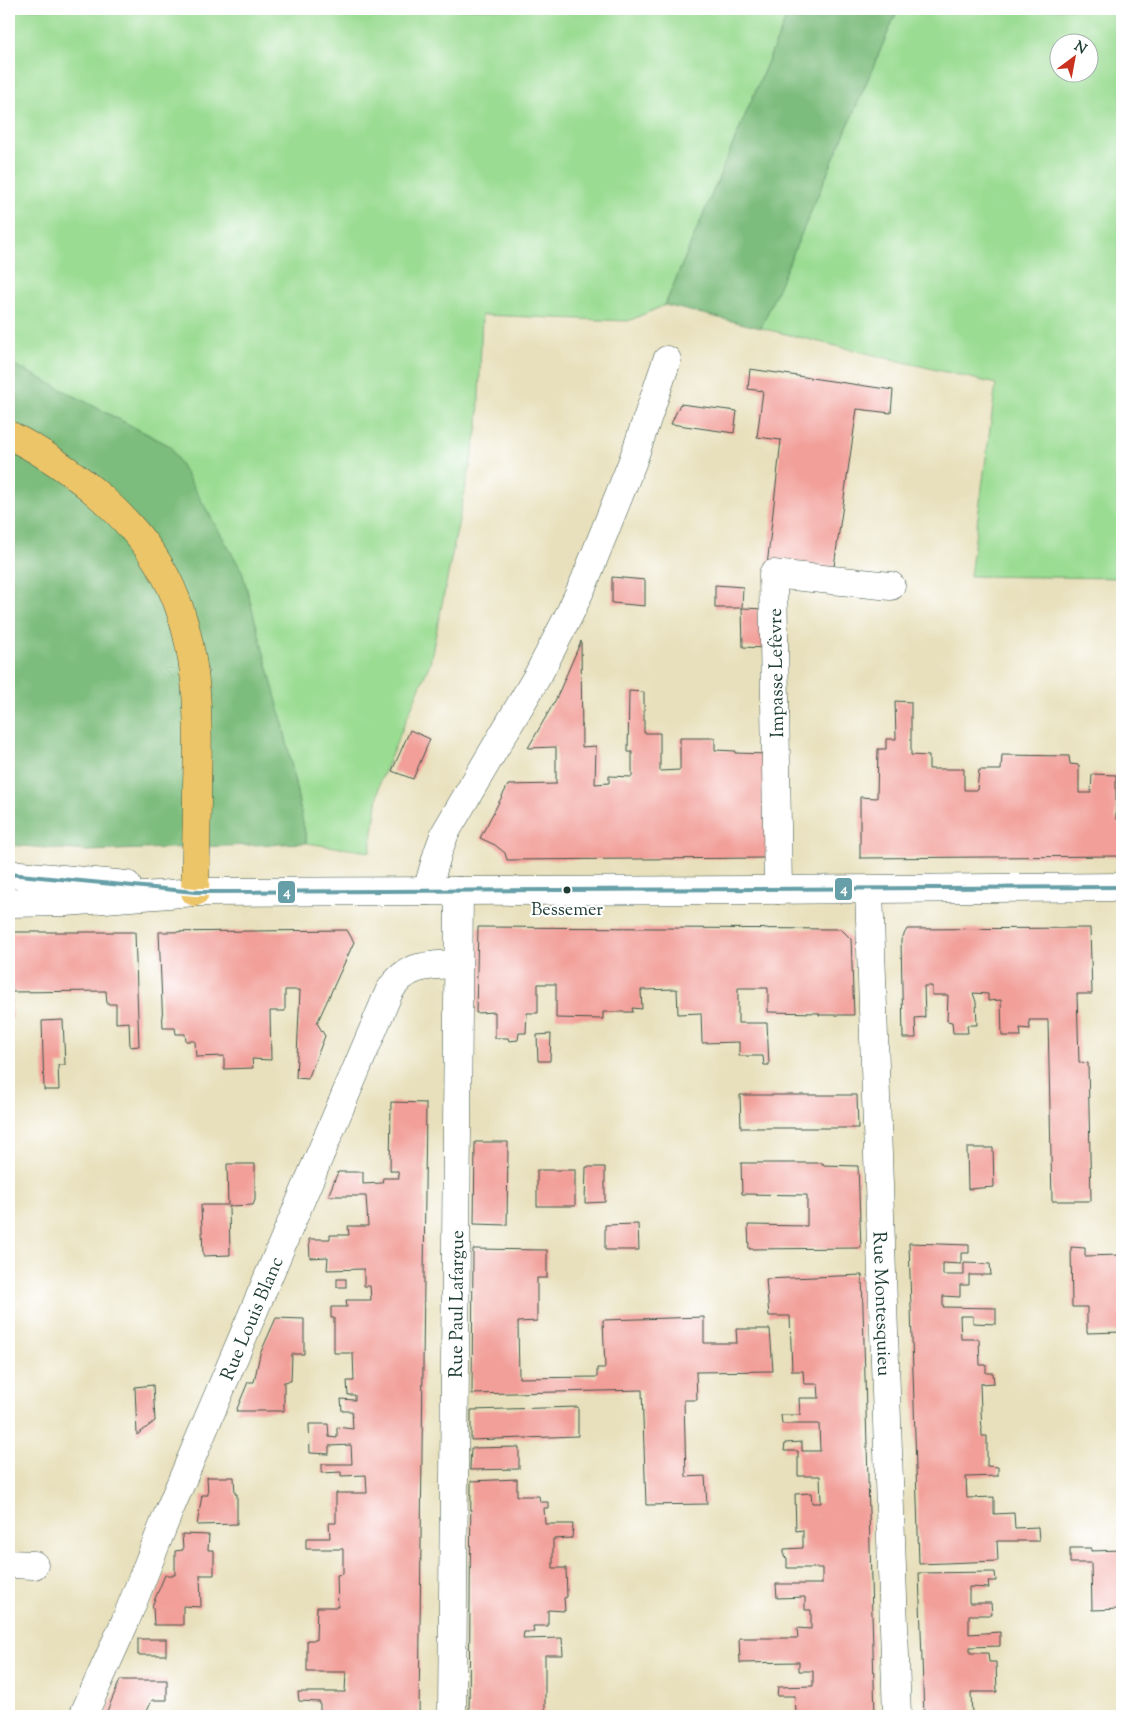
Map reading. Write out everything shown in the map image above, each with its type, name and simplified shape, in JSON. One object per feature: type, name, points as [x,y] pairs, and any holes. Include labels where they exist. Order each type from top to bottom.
[{"type":"highway","points":[[9,435],[53,460],[82,480],[108,503],[147,547],[162,570],[175,597],[186,629],[196,689],[198,739],[196,892]]},
{"type":"street","points":[[427,891],[445,833],[538,675],[585,580],[643,435],[667,360]]},
{"type":"street","name":"Impasse Lefèvre","points":[[778,890],[773,574],[891,586]]},
{"type":"street","points":[[9,874],[196,892]]},
{"type":"street","points":[[9,903],[66,902],[196,892],[868,890],[1122,887]]},
{"type":"street","name":"Rue Montesquieu","points":[[868,890],[897,1716]]},
{"type":"street","name":"Rue Paul Lafargue","points":[[452,1716],[459,891]]},
{"type":"street","name":"Rue Louis Blanc","points":[[83,1716],[125,1622],[169,1511],[389,992],[395,981],[405,973],[418,967],[458,964]]},
{"type":"green space","points":[[9,9],[790,9],[665,305],[628,321],[482,315],[478,426],[430,663],[380,782],[370,852],[307,843],[284,728],[170,446],[9,362]]},
{"type":"green space","points":[[790,9],[898,9],[761,328],[665,305]]},
{"type":"green space","points":[[898,9],[1122,9],[1122,578],[970,576],[996,384],[761,328]]},
{"type":"green space","points":[[9,362],[170,446],[242,571],[284,728],[307,843],[87,851],[9,845]]},
{"type":"building","points":[[750,369],[893,390],[891,413],[857,409],[833,573],[767,566],[781,440],[757,437],[763,391],[748,389]]},
{"type":"building","points":[[680,404],[737,411],[734,433],[671,424]]},
{"type":"building","points":[[612,577],[645,580],[645,606],[612,603]]},
{"type":"building","points":[[715,585],[743,587],[742,608],[715,608]]},
{"type":"building","points":[[742,608],[766,609],[766,648],[743,647]]},
{"type":"building","points":[[581,641],[582,747],[596,746],[595,784],[609,783],[609,776],[632,777],[632,752],[628,752],[629,691],[644,692],[644,733],[660,733],[660,771],[680,770],[680,738],[715,738],[715,750],[767,754],[768,858],[507,860],[505,853],[495,845],[480,838],[508,785],[556,784],[556,747],[528,748],[556,699]]},
{"type":"building","points":[[895,701],[911,702],[911,755],[929,756],[929,769],[964,769],[964,790],[977,790],[979,770],[1001,770],[1002,755],[1069,756],[1070,764],[1079,765],[1079,793],[1091,793],[1092,774],[1116,775],[1116,819],[1122,819],[1122,856],[860,858],[860,797],[877,798],[878,749],[886,749],[886,739],[896,739]]},
{"type":"building","points":[[410,730],[430,739],[413,779],[392,771]]},
{"type":"building","points":[[478,927],[841,929],[851,939],[854,1015],[768,1012],[768,988],[738,988],[738,1023],[767,1023],[769,1065],[764,1065],[763,1056],[739,1056],[739,1042],[702,1043],[701,1013],[678,1014],[677,989],[641,990],[642,1009],[632,1008],[633,1012],[603,1012],[603,1019],[556,1018],[556,984],[538,984],[538,1013],[527,1013],[526,1033],[519,1033],[518,1040],[509,1041],[508,1038],[495,1038],[495,1012],[476,1013]]},
{"type":"building","points":[[1119,927],[1122,927],[1122,992],[1121,992]]},
{"type":"building","points":[[1090,928],[1092,994],[1077,994],[1079,1062],[1088,1063],[1091,1201],[1052,1201],[1048,1020],[1029,1020],[1030,1029],[1020,1028],[1021,1036],[1002,1036],[1001,1000],[988,1001],[988,994],[973,993],[976,1002],[977,1025],[967,1025],[968,1033],[953,1033],[952,1022],[947,1021],[948,995],[932,995],[932,986],[924,986],[925,1017],[915,1018],[916,1038],[903,1038],[901,940],[907,929]]},
{"type":"building","points":[[347,930],[354,942],[317,1023],[325,1036],[308,1079],[296,1078],[300,990],[285,990],[285,1011],[270,1011],[271,1060],[252,1059],[253,1068],[224,1069],[224,1056],[196,1057],[195,1041],[186,1041],[185,1034],[176,1034],[175,1028],[163,1028],[159,932]]},
{"type":"building","points":[[9,932],[135,932],[139,1046],[130,1047],[129,1022],[116,1023],[116,1004],[107,1004],[106,991],[11,992],[13,1019],[9,1020]]},
{"type":"building","points":[[63,1020],[65,1065],[58,1065],[59,1090],[44,1090],[42,1021]]},
{"type":"building","points":[[551,1034],[550,1061],[538,1061],[537,1035]]},
{"type":"building","points":[[740,1095],[857,1095],[858,1128],[741,1128]]},
{"type":"building","points":[[391,1102],[426,1103],[419,1716],[320,1716],[320,1702],[299,1701],[298,1692],[345,1692],[346,1672],[307,1672],[307,1640],[316,1640],[317,1607],[338,1607],[337,1575],[343,1574],[343,1549],[306,1549],[306,1538],[330,1538],[329,1523],[336,1523],[336,1493],[367,1493],[366,1475],[341,1476],[341,1472],[322,1473],[322,1464],[352,1464],[351,1445],[329,1446],[329,1454],[310,1453],[309,1424],[328,1424],[329,1437],[337,1438],[337,1427],[353,1429],[352,1411],[342,1411],[341,1399],[355,1400],[355,1395],[348,1395],[347,1381],[354,1381],[353,1353],[334,1353],[334,1318],[331,1318],[331,1307],[347,1307],[346,1300],[371,1300],[370,1286],[364,1286],[364,1269],[327,1270],[328,1257],[310,1258],[309,1239],[330,1239],[330,1235],[349,1235],[348,1226],[368,1226],[366,1196],[328,1196],[338,1172],[363,1172],[363,1184],[382,1183],[383,1178],[399,1178],[398,1171],[390,1171]]},
{"type":"building","points":[[475,1142],[508,1142],[507,1225],[474,1224]]},
{"type":"building","points":[[967,1148],[993,1148],[994,1187],[968,1189]]},
{"type":"building","points":[[741,1163],[823,1163],[823,1165],[858,1166],[861,1248],[749,1249],[748,1225],[807,1226],[807,1195],[742,1194]]},
{"type":"building","points":[[227,1164],[255,1164],[255,1200],[253,1205],[229,1206],[230,1255],[203,1256],[201,1205],[228,1205]]},
{"type":"building","points":[[586,1167],[605,1167],[605,1202],[585,1203]]},
{"type":"building","points":[[537,1170],[575,1170],[575,1206],[537,1206]]},
{"type":"building","points":[[638,1224],[639,1250],[605,1250],[605,1225]]},
{"type":"building","points":[[909,1243],[969,1245],[969,1253],[961,1253],[961,1264],[943,1263],[943,1275],[964,1275],[964,1263],[990,1264],[991,1275],[969,1275],[969,1285],[960,1285],[960,1297],[943,1296],[943,1307],[996,1308],[996,1324],[973,1323],[973,1316],[960,1316],[961,1339],[979,1339],[980,1365],[986,1365],[986,1373],[993,1373],[994,1383],[980,1384],[982,1436],[987,1436],[987,1466],[998,1467],[998,1476],[966,1477],[967,1498],[994,1497],[994,1514],[1014,1513],[1015,1528],[1038,1527],[1039,1541],[997,1541],[998,1561],[919,1564]]},
{"type":"building","points":[[1071,1247],[1085,1248],[1085,1256],[1122,1255],[1122,1332],[1087,1333],[1087,1307],[1072,1307]]},
{"type":"building","points":[[473,1249],[547,1250],[547,1278],[537,1278],[537,1321],[518,1322],[519,1378],[597,1377],[597,1368],[605,1368],[603,1320],[704,1317],[704,1343],[737,1343],[736,1329],[770,1329],[773,1371],[696,1372],[697,1400],[684,1400],[686,1477],[705,1476],[707,1504],[646,1505],[642,1390],[472,1394]]},
{"type":"building","points":[[862,1275],[875,1716],[779,1716],[779,1713],[796,1713],[795,1696],[777,1696],[778,1687],[813,1686],[813,1671],[799,1671],[799,1662],[740,1663],[739,1638],[798,1638],[797,1628],[811,1629],[811,1610],[805,1610],[805,1597],[777,1598],[776,1584],[822,1584],[822,1568],[787,1568],[787,1558],[784,1557],[784,1549],[803,1548],[803,1530],[796,1531],[795,1494],[811,1493],[812,1503],[821,1503],[820,1476],[798,1476],[798,1451],[784,1451],[785,1443],[802,1442],[802,1451],[820,1451],[819,1424],[782,1424],[781,1415],[800,1415],[799,1398],[819,1398],[818,1384],[804,1384],[803,1371],[792,1371],[790,1316],[769,1316],[766,1279]]},
{"type":"building","points":[[337,1279],[346,1279],[346,1287],[337,1287]]},
{"type":"building","points":[[276,1318],[304,1319],[304,1354],[292,1354],[291,1381],[284,1382],[284,1411],[236,1411],[248,1382],[254,1382],[260,1354]]},
{"type":"building","points":[[153,1385],[155,1421],[137,1435],[135,1387]]},
{"type":"building","points":[[578,1407],[578,1436],[471,1440],[471,1410]]},
{"type":"building","points":[[519,1447],[519,1469],[470,1470],[471,1448]]},
{"type":"building","points":[[207,1477],[234,1477],[235,1494],[237,1494],[237,1524],[197,1525],[202,1495],[208,1495]]},
{"type":"building","points":[[517,1479],[517,1496],[539,1496],[540,1502],[548,1502],[548,1508],[544,1508],[545,1524],[573,1524],[572,1538],[553,1539],[553,1568],[566,1568],[567,1597],[564,1598],[565,1611],[548,1610],[548,1626],[533,1626],[534,1632],[524,1632],[523,1639],[562,1638],[563,1655],[545,1655],[545,1716],[469,1716],[471,1481]]},
{"type":"building","points":[[182,1534],[209,1535],[208,1550],[214,1550],[214,1575],[200,1575],[201,1607],[183,1606],[183,1625],[154,1625],[152,1606],[165,1575],[175,1575],[175,1551],[183,1550]]},
{"type":"building","points":[[1070,1548],[1091,1548],[1091,1551],[1122,1550],[1122,1609],[1092,1610],[1091,1563],[1070,1563]]},
{"type":"building","points":[[995,1572],[996,1581],[988,1581],[989,1588],[969,1587],[969,1603],[991,1603],[992,1615],[969,1615],[969,1634],[1000,1632],[1000,1646],[970,1647],[970,1653],[988,1653],[989,1662],[996,1662],[997,1692],[971,1692],[972,1716],[924,1716],[919,1573]]},
{"type":"building","points":[[138,1639],[166,1639],[166,1655],[138,1655]]},
{"type":"building","points":[[120,1680],[167,1680],[167,1700],[152,1700],[145,1716],[105,1716]]},
{"type":"transit line","name":"4","points":[[9,874],[195,892],[1122,887]]},
{"type":"place","name":"Bessemer","points":[[567,890]]}]
